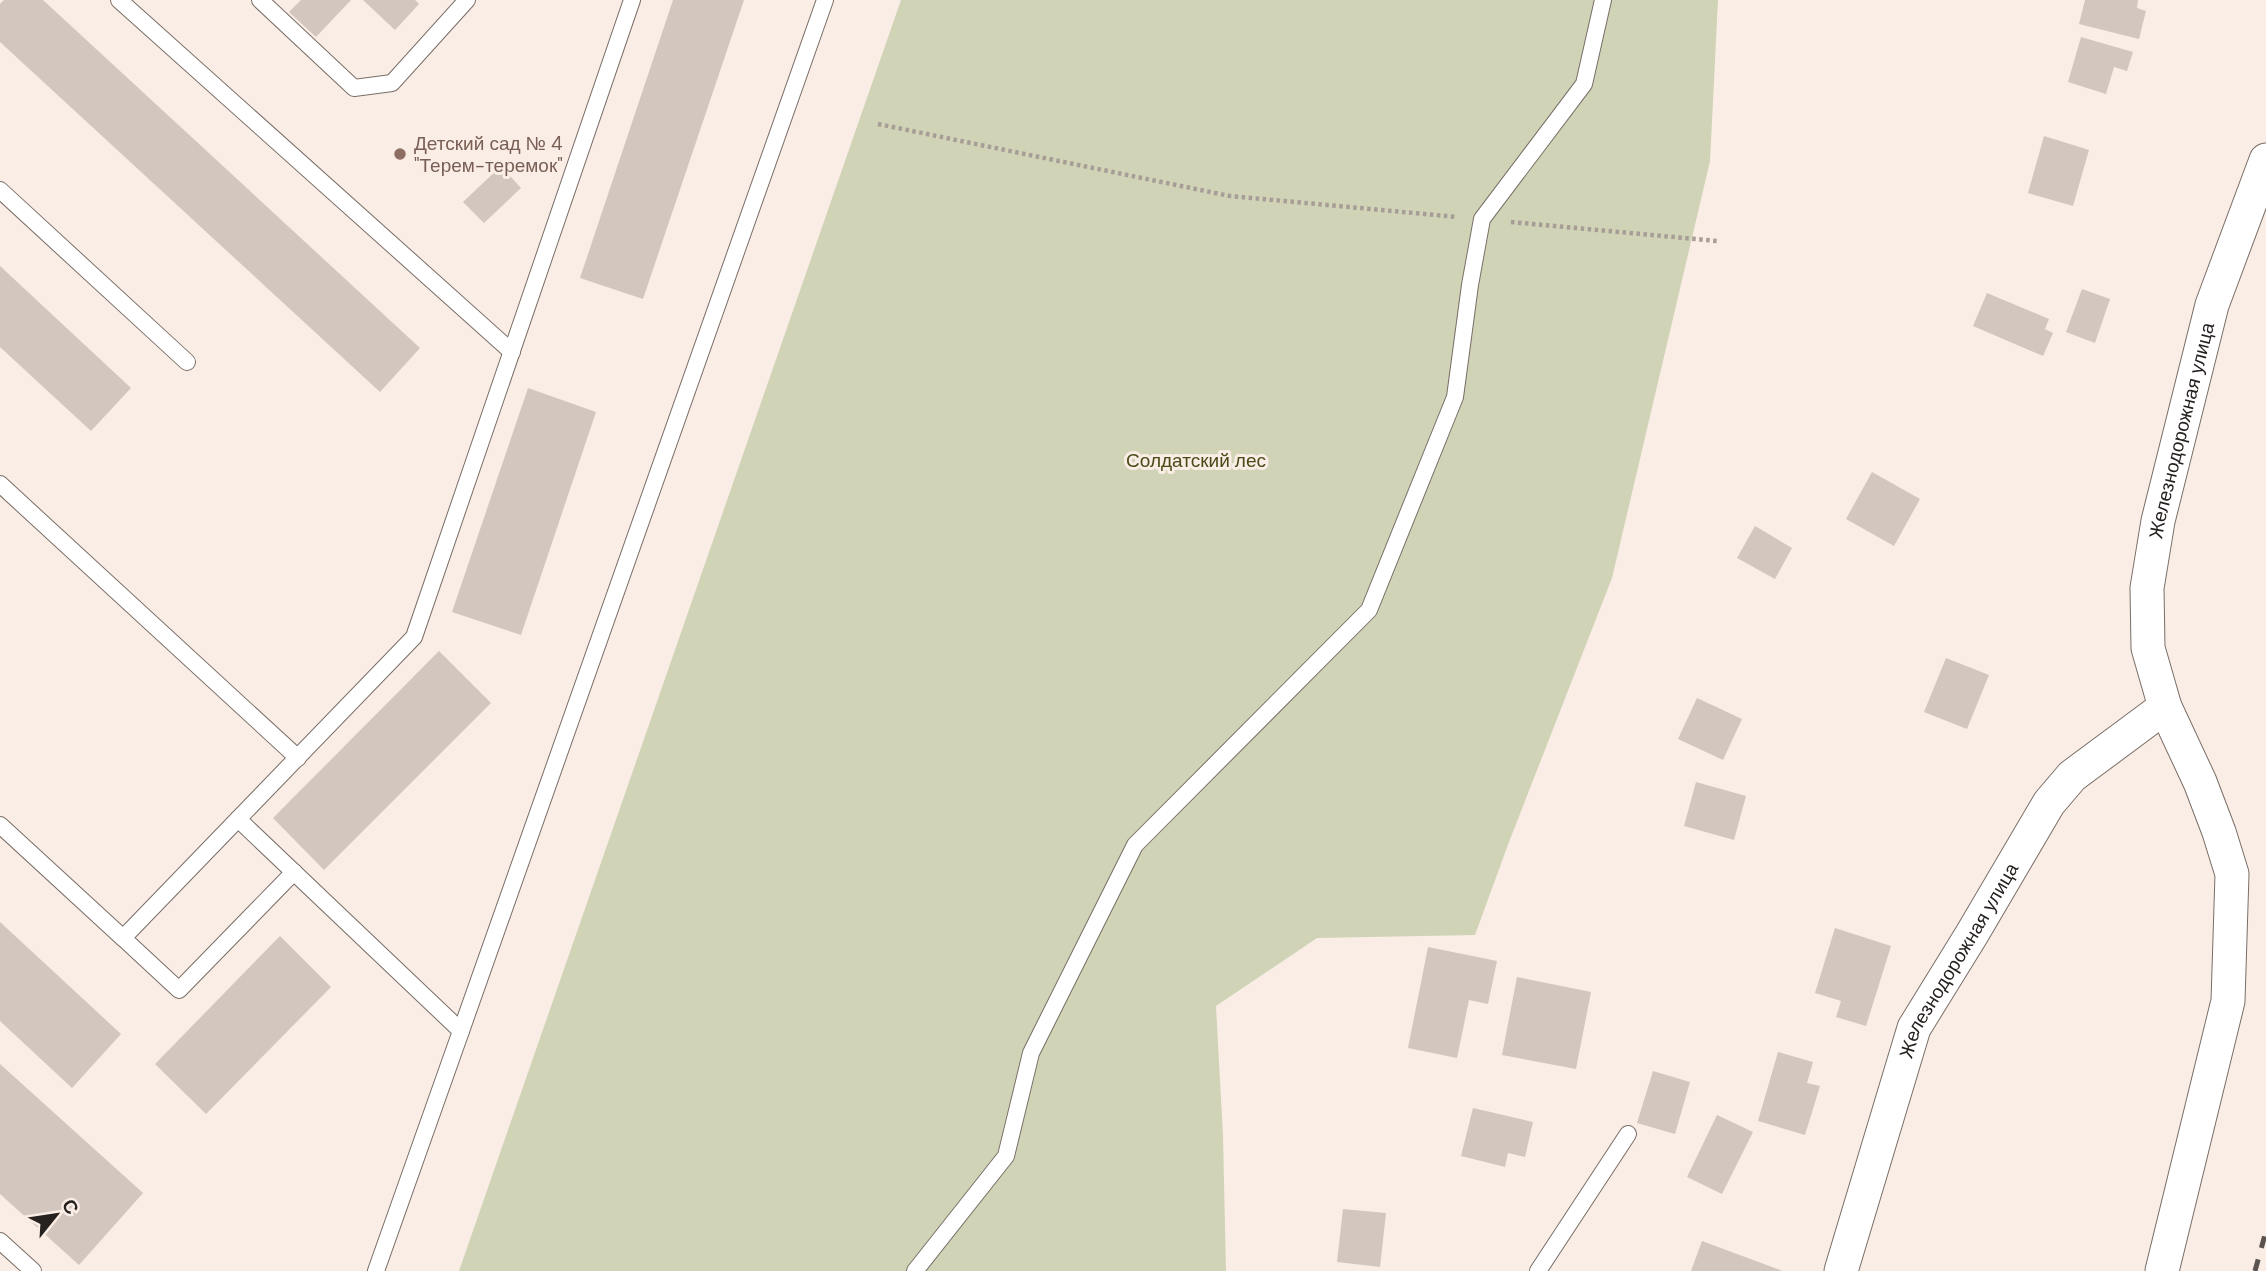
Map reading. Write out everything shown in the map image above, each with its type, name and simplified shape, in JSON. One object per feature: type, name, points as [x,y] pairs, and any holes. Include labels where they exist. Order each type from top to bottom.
[{"type":"street","name":"Железнодорожная улица","points":[[2162,1271],[2228,1001],[2232,874],[2200,782],[2165,707],[2148,648],[2147,588],[2158,521],[2212,305],[2266,160]]},
{"type":"street","name":"Железнодорожная улица","points":[[1841,1271],[1914,1028],[2049,803],[2073,776],[2165,707]]},
{"type":"lane","points":[[119,0],[512,352]]},
{"type":"lane","points":[[260,0],[354,88],[392,83],[467,0]]},
{"type":"lane","points":[[122,938],[414,638],[632,0]]},
{"type":"lane","points":[[376,1271],[825,0]]},
{"type":"lane","points":[[915,1271],[1006,1156],[1031,1053],[1135,845],[1369,610],[1455,397],[1482,219],[1584,84],[1603,0]]},
{"type":"lane","points":[[0,190],[187,362]]},
{"type":"lane","points":[[0,484],[298,758]]},
{"type":"lane","points":[[238,820],[461,1031]]},
{"type":"lane","points":[[0,825],[178,989],[294,872]]},
{"type":"lane","points":[[1538,1271],[1628,1134]]},
{"type":"lane","points":[[0,1241],[33,1271]]},
{"type":"path","points":[[878,124],[1230,196],[1717,241]]},
{"type":"green space","name":"Солдатский лес","points":[[901,0],[1718,0],[1710,161],[1612,578],[1475,935],[1317,938],[1216,1006],[1226,1271],[459,1271]]},
{"type":"building","points":[[4,0],[43,0],[420,348],[380,392],[0,42],[0,4]]},
{"type":"building","points":[[301,0],[351,0],[316,37],[289,12]]},
{"type":"building","points":[[363,0],[415,0],[419,4],[395,30]]},
{"type":"building","points":[[673,0],[744,0],[643,299],[580,278]]},
{"type":"building","points":[[2085,0],[2138,0],[2137,8],[2146,11],[2139,39],[2079,24]]},
{"type":"building","points":[[2081,37],[2133,52],[2127,71],[2114,67],[2106,94],[2068,82]]},
{"type":"building","points":[[2044,136],[2089,150],[2073,206],[2028,193]]},
{"type":"building","points":[[501,166],[521,188],[484,223],[463,202]]},
{"type":"building","points":[[0,266],[131,388],[91,431],[0,347]]},
{"type":"building","points":[[2082,289],[2110,299],[2095,343],[2066,332]]},
{"type":"building","points":[[1987,293],[2049,319],[2045,329],[2053,333],[2043,356],[1973,326]]},
{"type":"building","points":[[528,388],[596,412],[521,635],[452,612]]},
{"type":"building","points":[[1872,472],[1920,499],[1894,546],[1846,519]]},
{"type":"building","points":[[1755,526],[1792,548],[1775,579],[1737,558]]},
{"type":"building","points":[[439,651],[491,703],[324,870],[273,818]]},
{"type":"building","points":[[1946,658],[1989,675],[1967,729],[1924,712]]},
{"type":"building","points":[[1697,698],[1742,719],[1723,760],[1678,739]]},
{"type":"building","points":[[1696,782],[1746,796],[1734,840],[1684,826]]},
{"type":"building","points":[[0,922],[121,1034],[72,1088],[0,1021]]},
{"type":"building","points":[[1835,928],[1891,946],[1866,1026],[1836,1017],[1841,1001],[1815,993]]},
{"type":"building","points":[[280,936],[331,987],[206,1114],[155,1064]]},
{"type":"building","points":[[1428,947],[1497,961],[1488,1004],[1469,1000],[1457,1058],[1408,1048]]},
{"type":"building","points":[[1517,977],[1591,992],[1576,1069],[1502,1055]]},
{"type":"building","points":[[1778,1052],[1813,1062],[1807,1083],[1820,1086],[1805,1135],[1758,1121]]},
{"type":"building","points":[[0,1064],[143,1193],[79,1265],[0,1194]]},
{"type":"building","points":[[1653,1071],[1690,1082],[1675,1134],[1637,1123]]},
{"type":"building","points":[[1473,1108],[1533,1122],[1525,1157],[1508,1153],[1505,1167],[1461,1156]]},
{"type":"building","points":[[1717,1115],[1753,1132],[1722,1194],[1687,1177]]},
{"type":"building","points":[[1343,1209],[1386,1213],[1380,1267],[1337,1262]]},
{"type":"building","points":[[1702,1241],[1783,1271],[1691,1271]]},
{"type":"railway","points":[[2255,1271],[2266,1231]]},
{"type":"place","name":"Детский сад № 4 \"Терем-теремок\"","points":[[400,154]]}]
